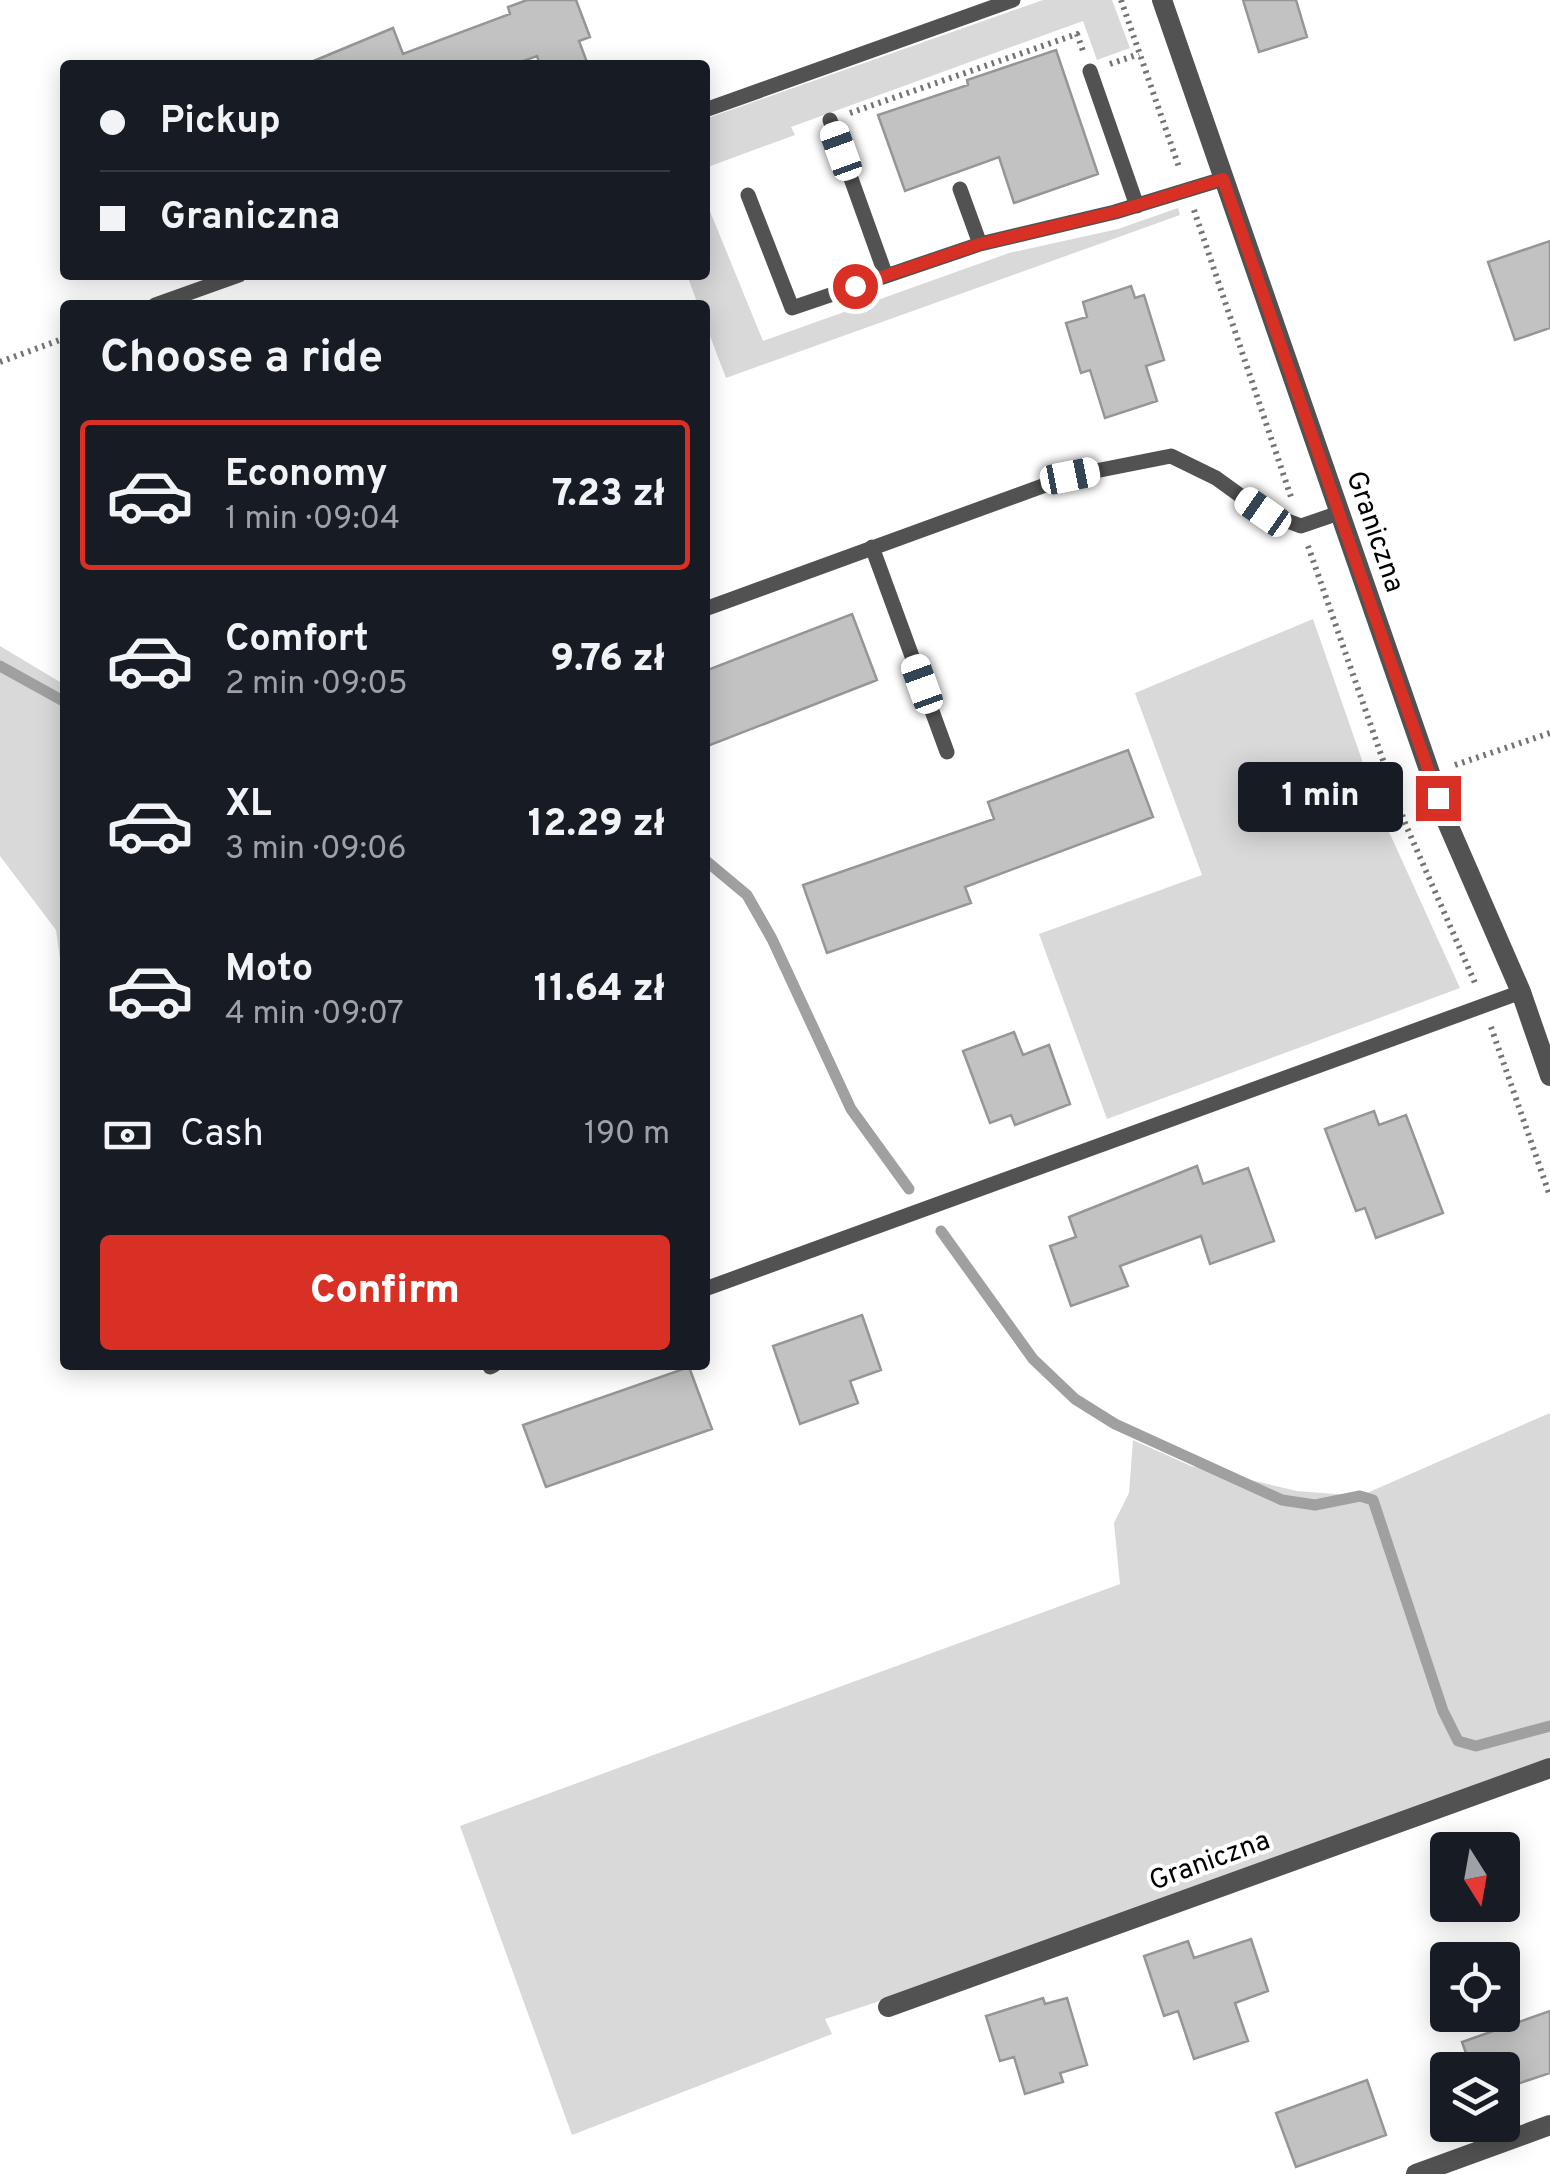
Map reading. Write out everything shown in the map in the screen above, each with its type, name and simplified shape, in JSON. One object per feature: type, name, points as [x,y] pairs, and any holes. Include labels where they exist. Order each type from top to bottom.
[{"type":"street","name":"Graniczna","points":[[1162,0],[1447,822],[1521,992],[1550,1076]]},
{"type":"street","name":"Graniczna","points":[[888,2007],[1550,1768]]},
{"type":"street","points":[[1416,2174],[1550,2125]]},
{"type":"lane","points":[[710,108],[1013,0]]},
{"type":"lane","points":[[1090,72],[1137,206]]},
{"type":"lane","points":[[830,120],[886,276]]},
{"type":"lane","points":[[748,195],[792,308],[980,244],[1137,206],[1223,179]]},
{"type":"lane","points":[[960,189],[980,244]]},
{"type":"lane","points":[[169,300],[225,280]]},
{"type":"lane","points":[[710,607],[1070,476],[1171,456],[1216,478],[1263,512],[1301,526],[1339,513]]},
{"type":"lane","points":[[872,548],[947,752]]},
{"type":"lane","points":[[710,1286],[1521,992]]},
{"type":"path","points":[[1121,0],[1405,822],[1484,1006],[1550,1196]]},
{"type":"path","points":[[830,120],[1077,34],[1090,72]]},
{"type":"path","points":[[0,362],[60,340]]},
{"type":"path","points":[[1430,774],[1550,733]]},
{"type":"shaded area","points":[[1043,0],[1112,0],[1130,48],[1097,60],[1083,21],[791,127],[795,135],[710,166],[710,117]]},
{"type":"shaded area","points":[[1178,208],[1180,215],[726,378],[710,336],[710,300],[696,300],[689,280],[710,280],[710,211],[763,341],[1009,253],[1118,229]]},
{"type":"shaded area","points":[[1313,619],[1380,812],[1460,988],[1107,1119],[1039,934],[1202,875],[1135,693]]},
{"type":"shaded area","points":[[0,646],[60,682],[60,958],[56,930],[0,856]]},
{"type":"shaded area","points":[[1550,1413],[1550,1760],[825,2019],[832,2034],[572,2135],[460,1826],[1120,1584],[1114,1523],[1129,1493],[1133,1440],[1191,1466],[1297,1491],[1360,1496]]},
{"type":"building","points":[[527,0],[576,0],[590,37],[579,41],[586,60],[538,60],[537,56],[526,60],[316,60],[393,28],[403,54],[510,14],[508,7]]},
{"type":"building","points":[[1243,0],[1296,0],[1307,37],[1259,52]]},
{"type":"building","points":[[1056,50],[1098,174],[1014,203],[999,157],[905,191],[878,115]]},
{"type":"building","points":[[1550,241],[1550,328],[1515,340],[1488,262]]},
{"type":"building","points":[[1131,286],[1135,298],[1144,295],[1164,360],[1146,366],[1157,401],[1105,418],[1090,370],[1081,373],[1066,323],[1087,317],[1083,302]]},
{"type":"building","points":[[852,614],[877,680],[710,745],[710,669]]},
{"type":"building","points":[[1128,750],[1153,817],[965,887],[971,903],[827,953],[803,885],[994,819],[988,802]]},
{"type":"building","points":[[1014,1032],[1023,1055],[1049,1045],[1070,1104],[1015,1125],[1011,1115],[990,1123],[963,1051]]},
{"type":"building","points":[[1374,1111],[1379,1125],[1406,1115],[1443,1213],[1376,1238],[1365,1208],[1356,1211],[1325,1129]]},
{"type":"building","points":[[1197,1166],[1203,1184],[1248,1168],[1274,1241],[1210,1264],[1201,1236],[1120,1266],[1128,1286],[1071,1306],[1050,1246],[1076,1237],[1069,1217]]},
{"type":"building","points":[[862,1315],[881,1370],[850,1381],[858,1403],[800,1424],[773,1346]]},
{"type":"building","points":[[680,1370],[690,1370],[712,1429],[546,1487],[523,1425]]},
{"type":"building","points":[[1251,1939],[1268,1991],[1235,2003],[1248,2041],[1194,2059],[1178,2011],[1164,2016],[1144,1956],[1188,1941],[1194,1958]]},
{"type":"building","points":[[1043,1998],[1045,2004],[1067,1998],[1087,2065],[1060,2073],[1063,2082],[1025,2094],[1014,2057],[1000,2061],[986,2016]]},
{"type":"building","points":[[1550,2011],[1550,2073],[1520,2083],[1520,2052],[1466,2052],[1462,2042],[1490,2032],[1520,2032],[1520,2022]]},
{"type":"building","points":[[1367,2080],[1386,2135],[1296,2167],[1276,2113]]},
{"type":"waterway","points":[[0,666],[60,699]]},
{"type":"waterway","points":[[710,864],[747,895],[772,939],[851,1109],[909,1189]]},
{"type":"waterway","points":[[941,1231],[1033,1359],[1075,1399],[1115,1424],[1282,1500],[1315,1505],[1360,1496],[1373,1500],[1443,1711],[1458,1741],[1476,1746],[1550,1726]]},
{"type":"route","points":[[855,286],[980,244],[1115,212],[1223,179],[1438,798]]}]
